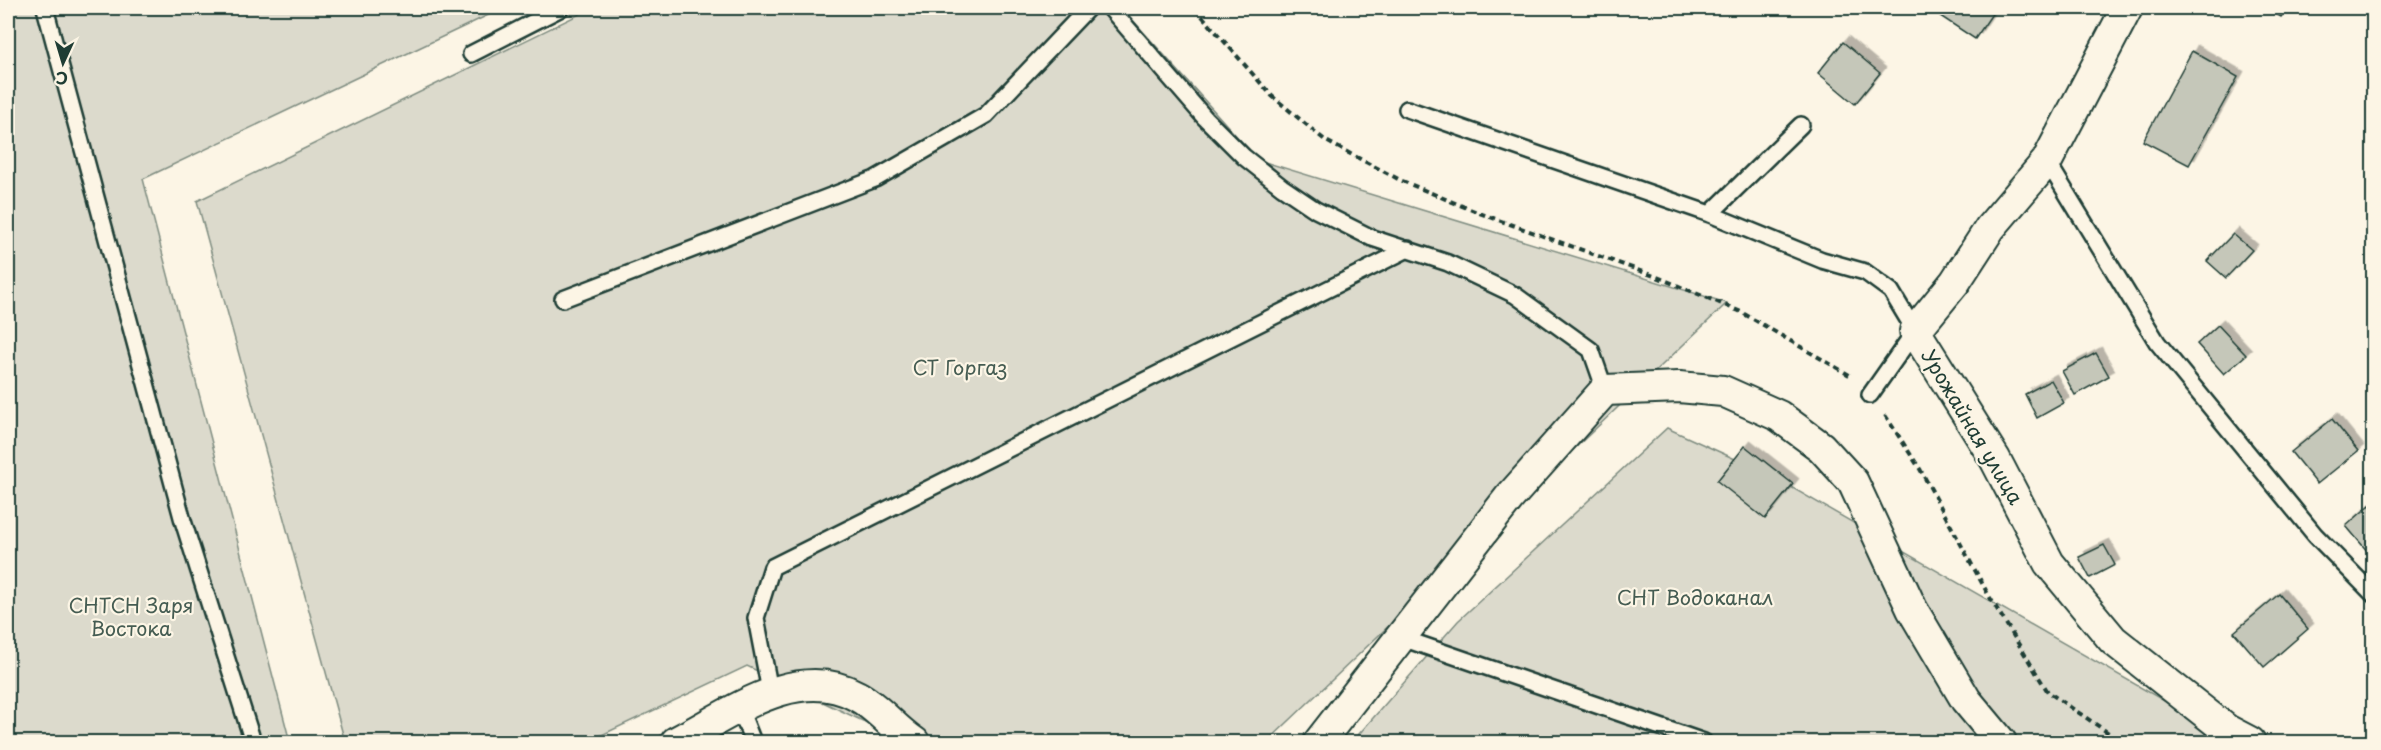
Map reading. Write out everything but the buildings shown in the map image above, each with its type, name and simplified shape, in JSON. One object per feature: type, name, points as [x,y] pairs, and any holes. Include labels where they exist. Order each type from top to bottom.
[{"type":"street","name":"Урожайная улица","points":[[2127,8],[2047,161],[1990,228],[1955,282],[1915,331],[1995,459],[2049,563],[2113,640],[2227,730],[2250,742]]},
{"type":"street","points":[[1319,742],[1509,498],[1605,390],[1679,387],[1723,391],[1779,416],[1821,447],[1853,482],[1912,609],[1966,700],[2001,742]]},
{"type":"street","points":[[676,742],[770,692],[800,685],[828,684],[858,696],[914,742]]},
{"type":"lane","points":[[45,8],[183,521],[253,742]]},
{"type":"lane","points":[[471,54],[561,8]]},
{"type":"lane","points":[[563,299],[875,179],[986,115],[1088,8]]},
{"type":"lane","points":[[1110,8],[1205,118],[1252,163],[1316,210],[1372,238],[1448,263],[1515,295],[1591,350],[1605,390]]},
{"type":"lane","points":[[1407,109],[1710,214],[1822,260],[1865,272],[1891,291],[1915,331],[1869,395]]},
{"type":"lane","points":[[1710,214],[1801,125]]},
{"type":"lane","points":[[2047,161],[2157,342],[2315,536],[2373,595]]},
{"type":"lane","points":[[770,692],[756,618],[771,567],[1407,249]]},
{"type":"lane","points":[[1399,637],[1704,742]]},
{"type":"lane","points":[[740,709],[753,742]]},
{"type":"path","points":[[1195,8],[1272,96],[1326,141],[1400,180],[1440,197],[1657,277],[1739,312],[1847,372],[1869,395],[1920,469],[1989,596],[2048,692],[2122,742]]},
{"type":"green space","name":"СНТСН Заря Востока","points":[[8,8],[503,8],[143,179],[290,742],[8,742]]},
{"type":"green space","name":"СТ Горгаз","points":[[592,8],[1122,8],[1258,160],[1727,303],[1267,742],[907,742],[747,666],[587,742],[345,742],[197,201]]},
{"type":"green space","name":"СНТ Водоканал","points":[[1667,428],[1768,474],[2236,742],[1352,742],[1458,621]]}]
